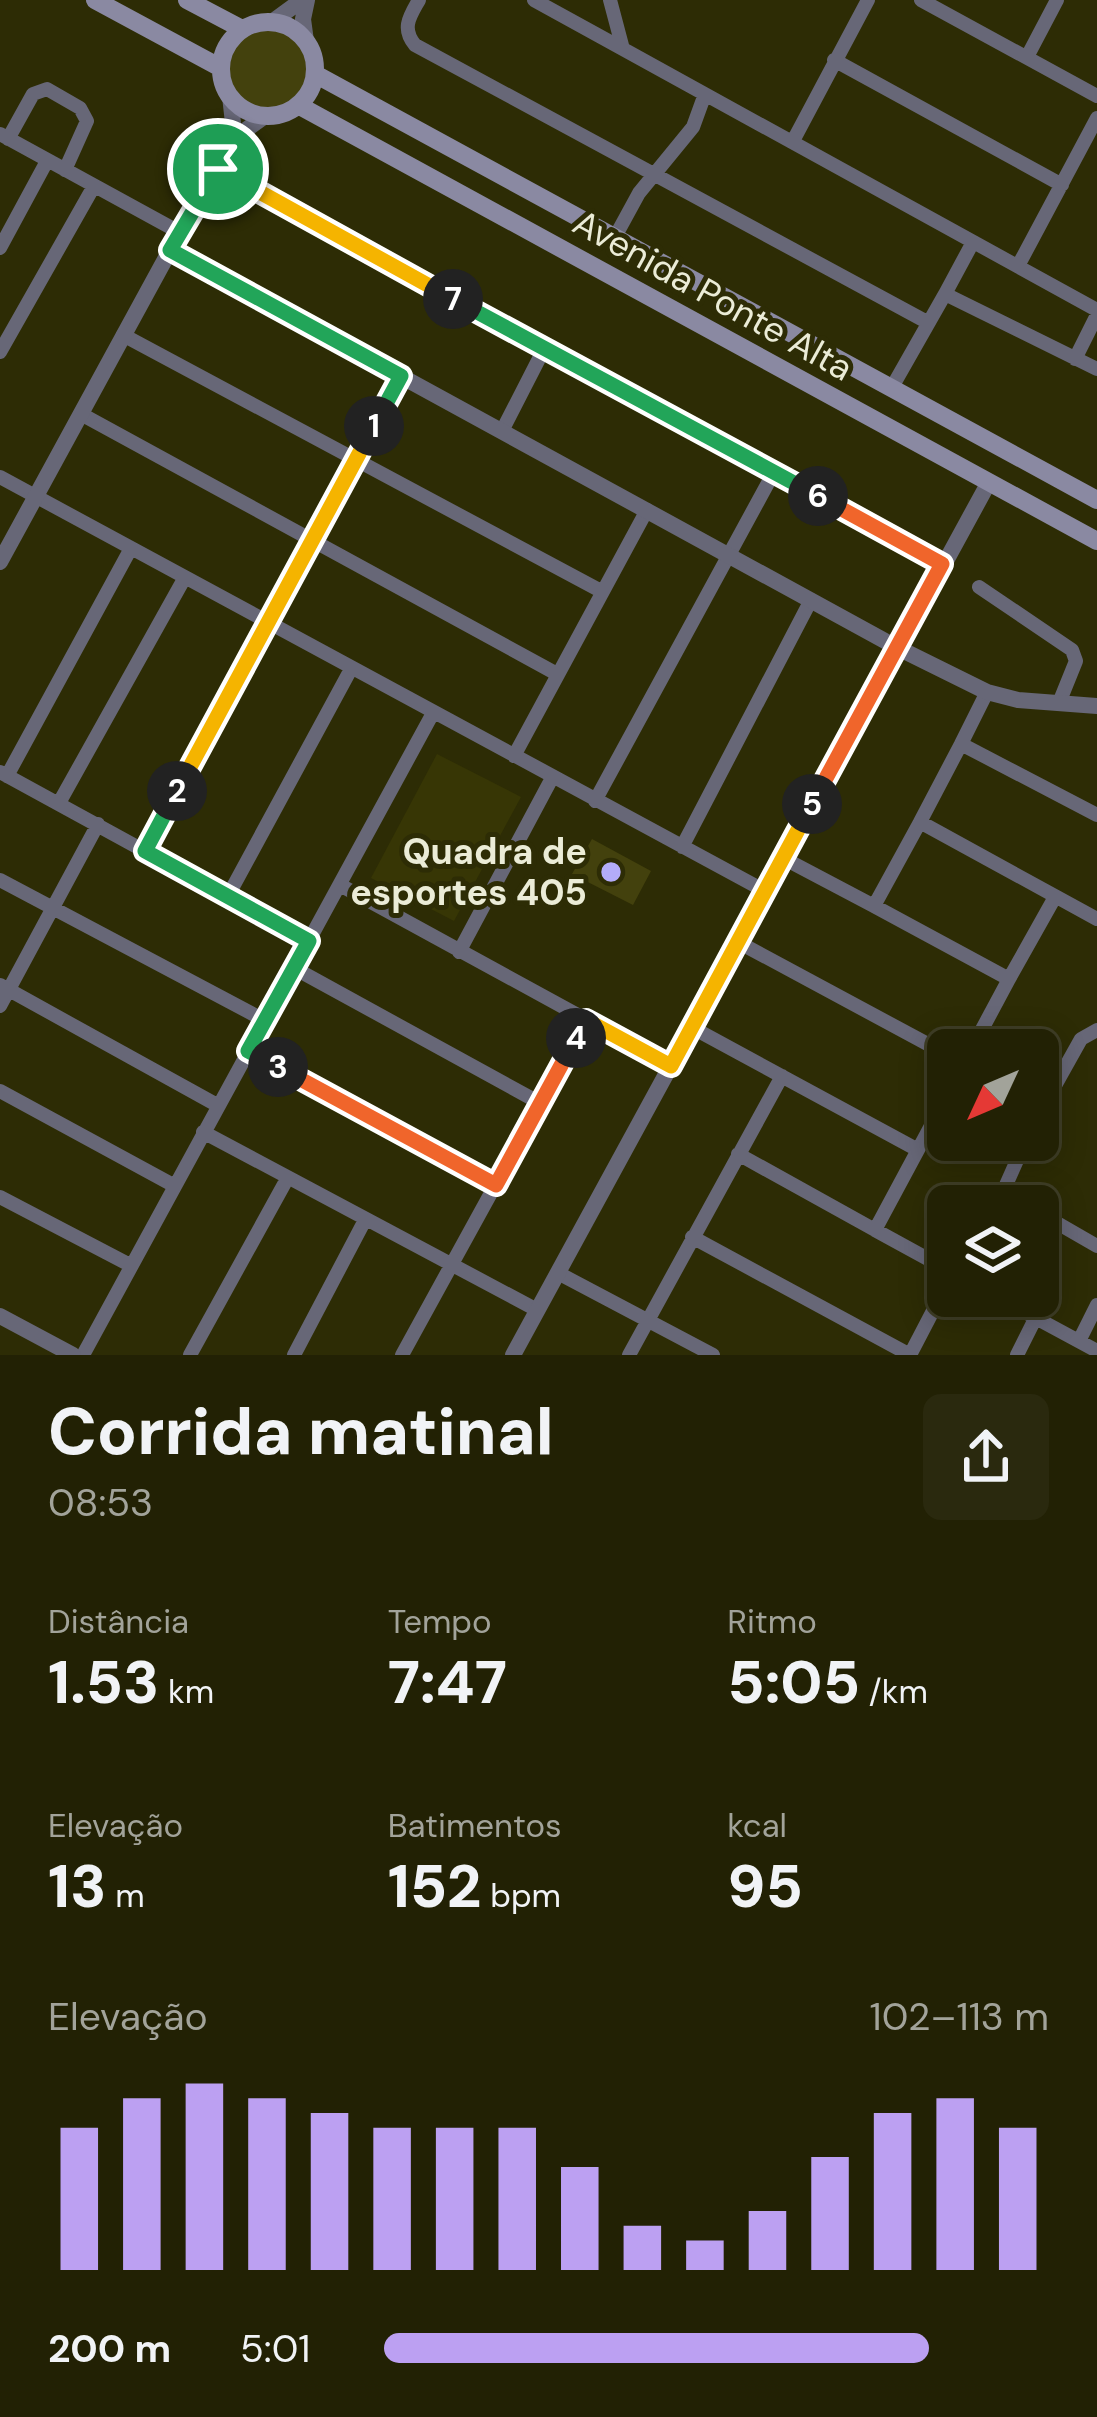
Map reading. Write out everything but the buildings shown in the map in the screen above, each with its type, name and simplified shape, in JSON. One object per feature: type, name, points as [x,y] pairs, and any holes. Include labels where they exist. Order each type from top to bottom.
[{"type":"main road","points":[[95,0],[220,68]]},
{"type":"main road","points":[[187,0],[242,29]]},
{"type":"main road","points":[[272,22],[306,41],[315,74],[312,86],[288,112],[266,116],[245,110],[230,96],[220,68],[230,40],[242,29],[272,22]]},
{"type":"main road","name":"Avenida Ponte Alta","points":[[315,74],[1094,499]]},
{"type":"main road","name":"Avenida Ponte Alta","points":[[298,105],[1097,541]]},
{"type":"main road","points":[[470,199],[481,194],[487,183],[479,166]]},
{"type":"main road","points":[[521,228],[516,206],[538,196]]},
{"type":"main road","points":[[767,362],[768,341],[782,330]]},
{"type":"main road","points":[[1074,528],[1094,499]]},
{"type":"street","points":[[272,22],[305,0]]},
{"type":"street","points":[[305,0],[306,41]]},
{"type":"street","points":[[419,0],[407,22],[408,36],[415,45],[927,322]]},
{"type":"street","points":[[534,0],[1097,313],[1075,359]]},
{"type":"street","points":[[610,0],[622,49]]},
{"type":"street","points":[[793,141],[868,0]]},
{"type":"street","points":[[921,0],[1097,96]]},
{"type":"street","points":[[1027,57],[1057,0]]},
{"type":"street","points":[[834,60],[1062,184]]},
{"type":"street","points":[[64,170],[88,121],[80,108],[47,89],[33,94],[4,137],[64,170],[179,232]]},
{"type":"street","points":[[615,238],[639,194],[694,127],[705,94]]},
{"type":"street","points":[[213,171],[233,123],[230,96]]},
{"type":"street","points":[[0,562],[213,171],[236,137],[266,116]]},
{"type":"street","points":[[1018,266],[1097,118]]},
{"type":"street","points":[[0,248],[47,160]]},
{"type":"street","points":[[213,171],[942,564]]},
{"type":"street","points":[[0,352],[94,186]]},
{"type":"street","points":[[891,389],[974,242]]},
{"type":"street","points":[[170,250],[896,647],[987,692],[1018,700],[1097,706]]},
{"type":"street","points":[[944,294],[1097,369]]},
{"type":"street","points":[[123,335],[601,591]]},
{"type":"street","points":[[503,429],[544,349]]},
{"type":"street","points":[[145,851],[401,376]]},
{"type":"street","points":[[81,414],[557,674]]},
{"type":"street","points":[[596,801],[774,472]]},
{"type":"street","points":[[0,477],[765,891]]},
{"type":"street","points":[[513,1355],[989,482]]},
{"type":"street","points":[[514,756],[647,510]]},
{"type":"street","points":[[130,550],[4,774],[309,941]]},
{"type":"street","points":[[59,803],[184,579]]},
{"type":"street","points":[[979,587],[1072,650],[1076,661],[1059,704]]},
{"type":"street","points":[[682,847],[811,600]]},
{"type":"street","points":[[228,896],[351,668]]},
{"type":"street","points":[[874,906],[987,692]]},
{"type":"street","points":[[83,1355],[433,713]]},
{"type":"street","points":[[961,744],[1097,815]]},
{"type":"street","points":[[459,952],[552,778]]},
{"type":"street","points":[[920,822],[1097,918]]},
{"type":"street","points":[[0,1006],[4,988],[98,824]]},
{"type":"street","points":[[783,858],[1009,979]]},
{"type":"street","points":[[0,880],[264,1020]]},
{"type":"street","points":[[340,885],[671,1066]]},
{"type":"street","points":[[982,1029],[1055,897]]},
{"type":"street","points":[[738,943],[927,1044]]},
{"type":"street","points":[[294,968],[540,1103]]},
{"type":"street","points":[[4,988],[217,1105]]},
{"type":"street","points":[[402,1355],[586,1020]]},
{"type":"street","points":[[693,1028],[918,1150]]},
{"type":"street","points":[[1059,1078],[1084,1035],[1097,1030]]},
{"type":"street","points":[[248,1051],[496,1185]]},
{"type":"street","points":[[629,1355],[782,1076]]},
{"type":"street","points":[[0,1091],[173,1185]]},
{"type":"street","points":[[203,1132],[537,1310]]},
{"type":"street","points":[[875,1230],[927,1133]]},
{"type":"street","points":[[738,1154],[927,1258]]},
{"type":"street","points":[[190,1355],[287,1179]]},
{"type":"street","points":[[0,1197],[130,1265]]},
{"type":"street","points":[[295,1355],[365,1220]]},
{"type":"street","points":[[1059,1224],[1097,1246]]},
{"type":"street","points":[[692,1237],[910,1355],[930,1317]]},
{"type":"street","points":[[558,1273],[713,1355]]},
{"type":"street","points":[[1078,1341],[1097,1305]]},
{"type":"street","points":[[0,1316],[73,1355]]},
{"type":"street","points":[[1032,1317],[1097,1351]]},
{"type":"street","points":[[1017,1355],[1035,1319]]},
{"type":"shaded area","points":[[268,28],[298,40],[310,70],[298,100],[268,112],[238,100],[226,70],[238,40]]},
{"type":"shaded area","points":[[437,754],[521,797],[454,921],[371,878]]},
{"type":"shaded area","name":"Quadra de esportes 405","points":[[592,839],[651,871],[633,905],[572,874]]},
{"type":"place","name":"Quadra de esportes 405","points":[[611,872]]},
{"type":"route","points":[[218,169],[942,564],[671,1066],[586,1020],[496,1185],[248,1051],[309,941],[145,851],[401,376],[170,250],[218,169]]}]
